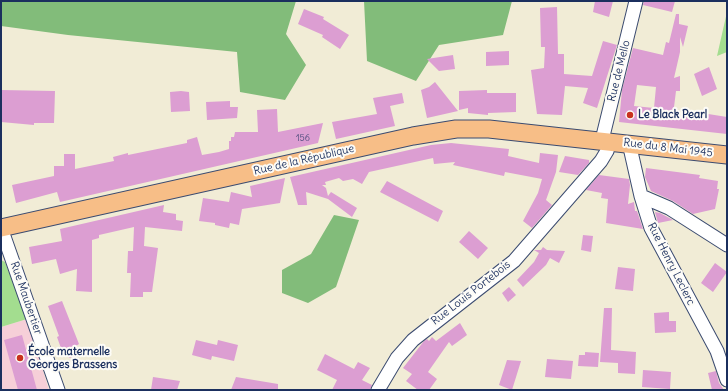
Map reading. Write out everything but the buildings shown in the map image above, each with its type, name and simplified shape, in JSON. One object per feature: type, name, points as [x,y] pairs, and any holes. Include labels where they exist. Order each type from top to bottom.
[{"type":"main road","name":"Rue de la République","points":[[1,228],[437,131],[478,128],[606,141]]},
{"type":"main road","name":"Rue du 8 Mai 1945","points":[[606,141],[727,155]]},
{"type":"street","name":"Rue de Mello","points":[[606,141],[636,1]]},
{"type":"street","name":"Rue Louis Portebois","points":[[378,390],[397,358],[413,340],[514,261],[600,161],[607,151],[606,141]]},
{"type":"street","name":"Rue Henry Leclerc","points":[[628,143],[641,196],[654,235],[717,352],[727,380]]},
{"type":"street","points":[[641,196],[669,208],[727,245]]},
{"type":"street","name":"Rue Maubertier","points":[[1,228],[58,390]]},
{"type":"shaded area","name":"École maternelle Georges Brassens","points":[[27,319],[49,390],[1,390],[1,327]]},
{"type":"green space","points":[[1,1],[296,1],[286,34],[306,65],[285,100],[240,92],[237,52],[68,35],[1,26]]},
{"type":"green space","points":[[364,1],[512,1],[503,35],[439,45],[416,81],[367,61]]},
{"type":"green space","points":[[727,12],[727,52],[717,56]]},
{"type":"green space","points":[[334,215],[359,220],[336,287],[308,303],[282,293],[282,270],[311,254]]},
{"type":"green space","points":[[1,260],[5,262],[27,319],[1,327]]},
{"type":"place","name":"Le Black Pearl","points":[[630,115]]},
{"type":"place","name":"École maternelle Georges Brassens","points":[[20,358]]}]
